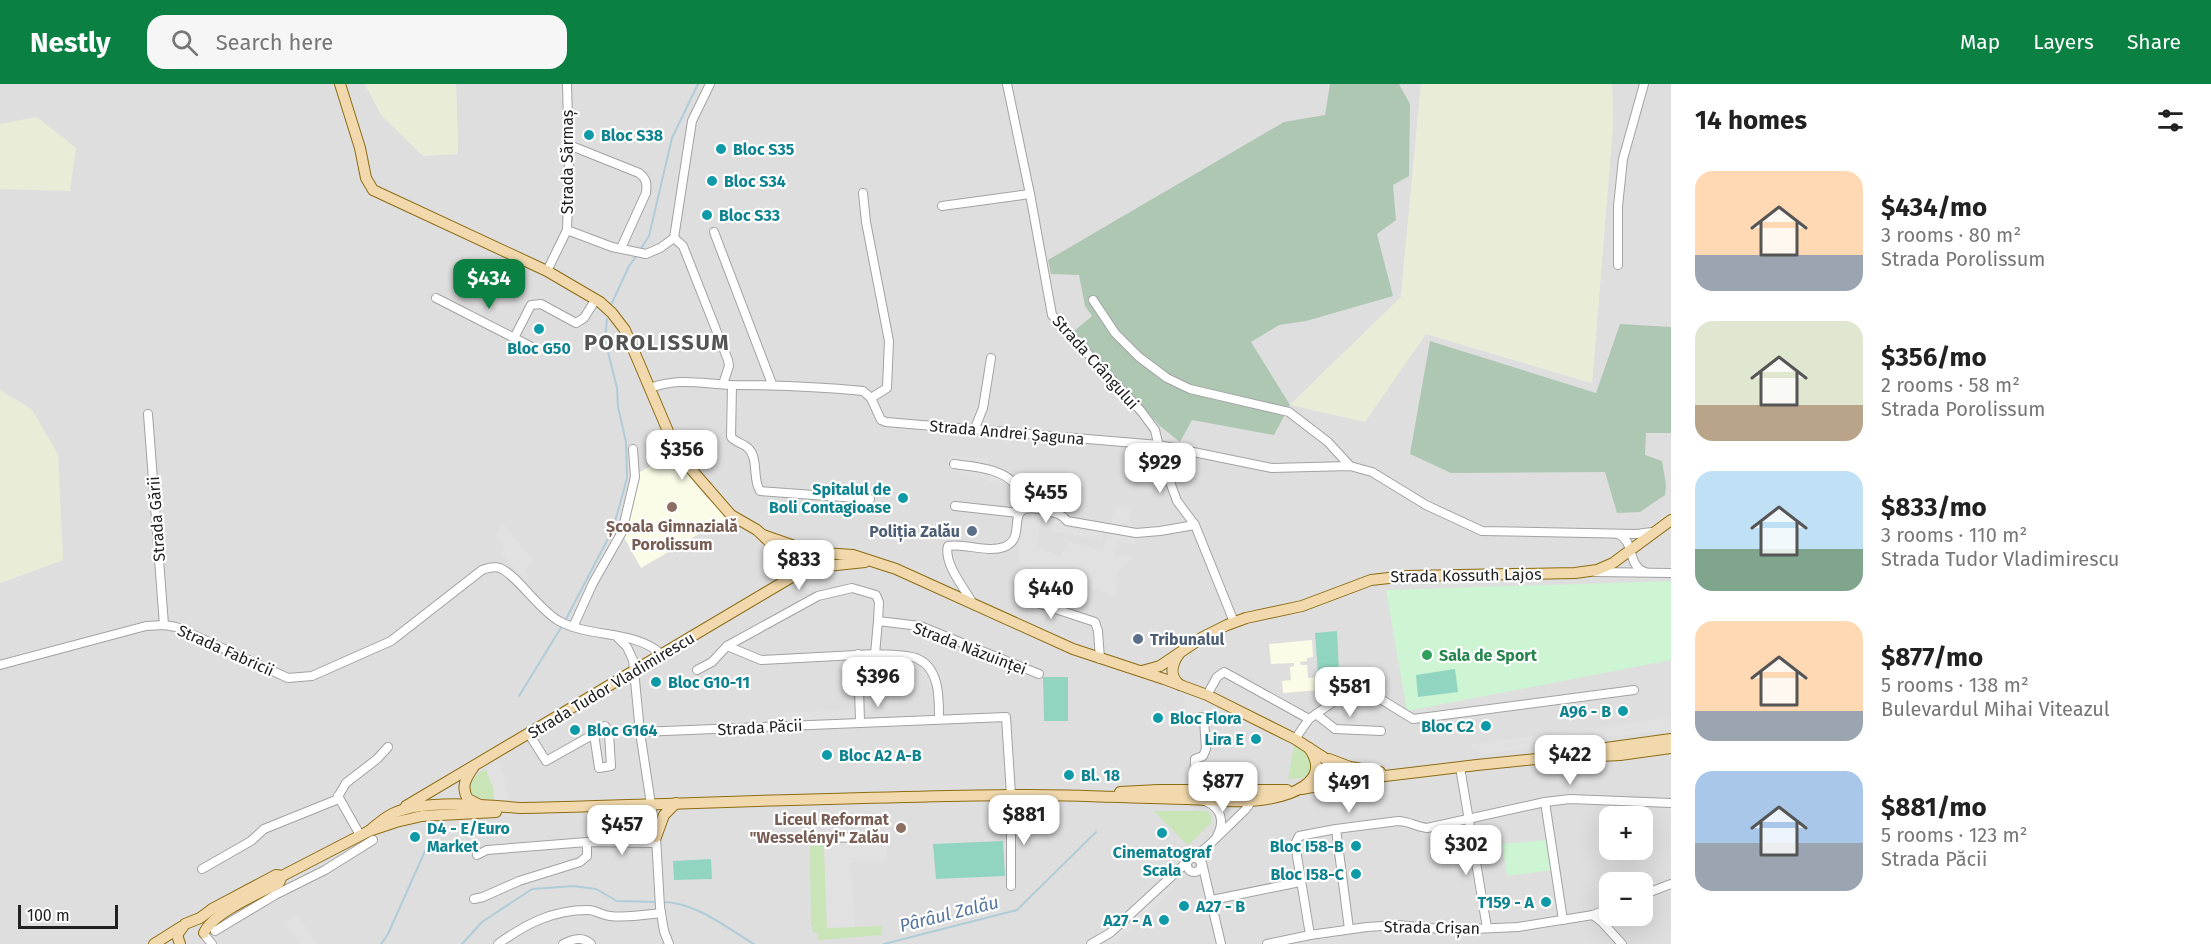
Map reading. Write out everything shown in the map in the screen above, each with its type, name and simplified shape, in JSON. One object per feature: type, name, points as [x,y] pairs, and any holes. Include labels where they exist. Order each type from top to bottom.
[{"type":"main road","points":[[340,84],[360,148],[366,178],[373,190],[547,271],[596,299],[612,313],[624,330],[670,436],[691,469],[731,515],[763,535],[789,559],[795,569],[805,569],[812,562],[804,550],[793,551],[789,559],[777,585]]},
{"type":"main road","name":"Strada Kossuth Lajos","points":[[1136,670],[1149,670],[1234,622],[1302,606],[1351,586],[1382,577],[1587,572],[1606,567],[1671,520]]},
{"type":"main road","name":"Strada Tudor Vladimirescu","points":[[763,535],[804,550],[840,553],[880,563],[913,575],[1022,627],[1100,659],[1207,695],[1295,739],[1323,757],[1338,771],[1343,781]]},
{"type":"main road","name":"Strada Tudor Vladimirescu","points":[[367,835],[393,813],[805,569],[848,562],[880,563]]},
{"type":"main road","points":[[1181,685],[1174,677],[1172,669],[1177,657],[1186,648]]},
{"type":"main road","points":[[1164,679],[1158,671],[1167,661]]},
{"type":"main road","points":[[1565,756],[1581,751],[1671,739]]},
{"type":"main road","points":[[1303,789],[1313,776],[1317,764],[1309,748]]},
{"type":"main road","points":[[1098,795],[1200,800],[1250,795],[1286,795],[1343,781],[1404,773],[1565,756],[1593,757],[1671,748]]},
{"type":"main road","points":[[1323,757],[1358,769],[1404,773]]},
{"type":"main road","points":[[474,766],[466,777],[464,789],[468,799],[483,806]]},
{"type":"main road","name":"Strada Tudor Vladimirescu","points":[[410,818],[428,805],[445,784]]},
{"type":"main road","points":[[393,813],[428,805],[519,808],[676,803],[1010,801],[1143,790],[1194,789],[1250,795]]},
{"type":"main road","points":[[656,840],[664,815],[676,803]]},
{"type":"main road","points":[[428,805],[431,812],[437,815]]},
{"type":"main road","points":[[154,944],[276,875],[282,876],[367,835],[410,818],[492,813],[519,808]]},
{"type":"main road","points":[[206,936],[206,927],[219,916],[279,883],[282,876]]},
{"type":"main road","points":[[185,925],[198,925],[206,936]]},
{"type":"main road","points":[[180,944],[177,935],[185,925]]},
{"type":"street","name":"Strada Sărmaș","points":[[547,271],[567,230],[569,145],[567,84]]},
{"type":"street","points":[[567,230],[621,249],[646,254],[674,238],[692,121],[710,84]]},
{"type":"street","name":"Strada Crângului","points":[[1007,84],[1052,315],[1141,411],[1155,430],[1177,501],[1195,525],[1234,622]]},
{"type":"street","points":[[1618,265],[1618,206],[1623,159],[1644,84]]},
{"type":"street","points":[[569,145],[639,173],[645,178],[646,193],[621,249]]},
{"type":"street","points":[[650,388],[674,381],[772,384],[863,391],[871,398],[887,388],[889,341],[866,222],[863,193]]},
{"type":"street","points":[[942,206],[1030,194]]},
{"type":"street","points":[[714,232],[772,384]]},
{"type":"street","points":[[674,238],[683,246],[728,360],[731,437],[748,448],[753,456],[757,487],[760,491],[870,499]]},
{"type":"street","points":[[436,298],[530,346]]},
{"type":"street","points":[[514,338],[529,307],[533,304],[541,304],[576,323],[585,318],[596,299]]},
{"type":"street","points":[[1093,300],[1115,333],[1139,357],[1167,378],[1190,389],[1289,412],[1328,442],[1350,466]]},
{"type":"street","points":[[975,428],[983,408],[991,358]]},
{"type":"street","name":"Strada Andrei Șaguna","points":[[871,398],[881,420],[885,422],[1159,445],[1272,468],[1350,466],[1372,472],[1426,505],[1482,531],[1618,534],[1645,534],[1655,531]]},
{"type":"street","name":"Strada Gării","points":[[148,414],[164,625]]},
{"type":"street","points":[[570,626],[622,532],[635,477],[633,449]]},
{"type":"street","points":[[954,464],[982,468],[1007,477],[1016,485],[1027,507]]},
{"type":"street","points":[[955,506],[1019,513],[1027,507],[1032,507],[1063,515],[1067,521],[1136,532],[1160,531],[1195,525]]},
{"type":"street","points":[[973,604],[950,564],[946,553],[948,546],[1001,548],[1012,544],[1019,513]]},
{"type":"street","points":[[1618,534],[1626,540],[1636,567],[1645,573]]},
{"type":"street","name":"Strada Fabricii","points":[[0,664],[146,626],[164,625],[176,627],[288,678],[302,678],[312,676],[391,641],[482,570],[494,567],[501,568],[509,574],[543,610],[557,620],[570,626],[642,642],[660,653]]},
{"type":"street","points":[[1587,572],[1671,573]]},
{"type":"street","points":[[697,670],[712,662],[727,646],[818,596],[852,588],[876,595],[879,602],[875,654]]},
{"type":"street","points":[[1019,597],[1095,622],[1100,659]]},
{"type":"street","name":"Strada Năzuinței","points":[[878,621],[920,626],[1039,674]]},
{"type":"street","points":[[616,637],[631,654],[634,670],[640,732],[656,840],[660,910],[669,944]]},
{"type":"street","points":[[727,646],[761,660],[858,654],[918,658],[928,667],[934,678],[939,695],[939,719]]},
{"type":"street","points":[[858,654],[860,722]]},
{"type":"street","points":[[1207,695],[1217,677],[1224,672],[1335,729],[1381,731]]},
{"type":"street","points":[[1295,739],[1313,716],[1336,700],[1374,695],[1413,719],[1634,690]]},
{"type":"street","name":"Strada Păcii","points":[[640,732],[1006,717],[1010,801]]},
{"type":"street","points":[[1194,789],[1195,759],[1203,756],[1206,748],[1204,720],[1201,717]]},
{"type":"street","points":[[529,734],[546,761],[594,734]]},
{"type":"street","points":[[202,869],[251,841],[264,829],[336,800],[346,783],[377,759],[388,747]]},
{"type":"street","points":[[1460,767],[1487,928]]},
{"type":"street","points":[[1091,944],[1110,933],[1176,874],[1194,864],[1207,847],[1245,810],[1250,795]]},
{"type":"street","points":[[212,944],[206,936],[274,895],[325,870],[367,835],[338,796]]},
{"type":"street","points":[[1310,935],[1300,882],[1296,840],[1299,836],[1398,821],[1427,828],[1545,802],[1570,799],[1671,803]]},
{"type":"street","points":[[1200,800],[1209,802],[1218,809],[1221,825],[1216,838]]},
{"type":"street","points":[[1010,801],[1011,886]]},
{"type":"street","points":[[1545,802],[1563,920]]},
{"type":"street","points":[[1336,829],[1349,929]]},
{"type":"street","points":[[810,838],[880,837]]},
{"type":"street","points":[[477,855],[486,850],[587,842],[656,840]]},
{"type":"street","points":[[474,899],[538,874],[580,862],[587,856],[587,842]]},
{"type":"street","points":[[1194,864],[1207,881],[1221,944]]},
{"type":"street","points":[[1212,900],[1300,882]]},
{"type":"street","points":[[1653,891],[1671,884]]},
{"type":"street","points":[[498,944],[532,921],[563,912],[588,910],[600,915],[620,917],[660,910]]},
{"type":"street","name":"Strada Crișan","points":[[1267,944],[1349,929],[1398,925],[1451,930],[1518,927],[1599,913]]},
{"type":"street","points":[[1593,915],[1622,944]]},
{"type":"street","points":[[563,944],[586,939],[591,944]]},
{"type":"shaded area","points":[[0,84],[365,84],[382,116],[458,154],[456,84],[1421,84],[1401,297],[1290,405],[1426,334],[1592,383],[1613,124],[1612,84],[1671,84],[1671,944],[0,944],[0,583],[63,560],[32,410],[0,390],[0,189],[70,190],[0,124]]},
{"type":"shaded area","points":[[365,84],[456,84],[458,154],[423,156],[382,116]]},
{"type":"shaded area","points":[[1330,84],[1399,84],[1410,104],[1409,176],[1393,185],[1396,220],[1377,234],[1393,296],[1306,321],[1279,325],[1251,342],[1290,405],[1274,435],[1192,420],[1180,442],[1160,426],[1074,331],[1092,316],[1085,306],[1079,275],[1051,274],[1048,260],[1284,122],[1325,115]]},
{"type":"shaded area","points":[[1421,84],[1612,84],[1613,124],[1592,383],[1426,334],[1365,422],[1290,405],[1401,297]]},
{"type":"shaded area","points":[[37,117],[76,148],[70,191],[0,189],[0,124]]},
{"type":"shaded area","points":[[1620,324],[1671,327],[1671,433],[1646,433],[1645,455],[1662,461],[1666,485],[1665,495],[1640,512],[1617,513],[1605,472],[1451,473],[1410,454],[1430,341],[1596,393]]},
{"type":"shaded area","points":[[0,390],[32,410],[58,454],[63,560],[0,583]]},
{"type":"shaded area","name":"Școala Gimnazială Porolissum","points":[[672,454],[706,497],[728,517],[641,568],[622,534],[633,476]]},
{"type":"shaded area","points":[[949,455],[988,459],[988,466],[1009,468],[1008,483],[960,475],[960,471],[948,469]]},
{"type":"shaded area","points":[[1116,506],[1130,506],[1130,523],[1136,533],[1135,545],[1118,542],[1113,555],[1132,557],[1118,573],[1115,595],[1019,563],[1019,513],[1024,508],[1103,532],[1103,540],[1039,529],[1037,547],[1060,556],[1069,542],[1103,550]]},
{"type":"shaded area","points":[[504,525],[532,559],[525,571],[529,577],[526,580],[501,554],[505,548],[496,534]]},
{"type":"shaded area","points":[[1312,640],[1313,657],[1300,662],[1301,665],[1307,665],[1308,678],[1340,675],[1341,688],[1283,693],[1282,681],[1291,680],[1290,667],[1294,666],[1294,663],[1271,664],[1269,644]]},
{"type":"shaded area","points":[[1189,693],[1220,709],[1212,724],[1186,712],[1184,695]]},
{"type":"shaded area","points":[[858,710],[858,718],[780,720],[780,713]]},
{"type":"shaded area","points":[[1671,718],[1671,729],[1483,754],[1473,749],[1472,744]]},
{"type":"shaded area","points":[[498,759],[509,801],[494,800],[493,787],[486,769]]},
{"type":"shaded area","points":[[887,842],[887,862],[850,862],[855,927],[827,928],[824,845]]},
{"type":"shaded area","points":[[1171,884],[1175,885],[1163,900],[1116,942],[1097,944],[1133,919]]},
{"type":"shaded area","points":[[299,915],[316,944],[300,944],[286,922]]},
{"type":"green space","points":[[1671,581],[1671,660],[1407,711],[1386,590]]},
{"type":"green space","points":[[1337,631],[1339,672],[1318,674],[1315,633]]},
{"type":"green space","points":[[1455,669],[1458,692],[1418,697],[1416,675]]},
{"type":"green space","points":[[1043,677],[1068,677],[1068,721],[1044,721]]},
{"type":"green space","points":[[1294,746],[1304,749],[1312,756],[1313,771],[1303,778],[1288,779]]},
{"type":"green space","points":[[486,769],[493,787],[494,800],[479,798],[471,791],[471,782]]},
{"type":"green space","points":[[1154,811],[1207,811],[1211,816],[1211,823],[1188,845]]},
{"type":"green space","points":[[1547,840],[1552,870],[1507,876],[1502,844]]},
{"type":"green space","points":[[1003,841],[1005,876],[936,879],[933,844]]},
{"type":"green space","points":[[824,845],[827,928],[881,926],[882,935],[818,940],[818,933],[812,932],[810,846]]},
{"type":"green space","points":[[711,859],[712,879],[674,880],[673,861]]},
{"type":"waterway","points":[[640,250],[649,236],[672,138],[698,84]]},
{"type":"waterway","points":[[611,305],[629,266],[637,255]]},
{"type":"waterway","points":[[565,621],[613,529],[627,478],[626,442],[618,407],[617,388],[605,340],[607,319]]},
{"type":"waterway","points":[[519,696],[562,626]]},
{"type":"waterway","name":"Pârâul Zalău","points":[[884,944],[1017,910],[1096,832]]},
{"type":"waterway","points":[[381,944],[388,934],[425,851]]},
{"type":"waterway","name":"Pârâul Zalău","points":[[462,944],[482,922],[532,889],[574,886],[596,889],[617,901],[657,902]]},
{"type":"waterway","name":"Pârâul Zalău","points":[[663,902],[675,903],[699,911],[754,944]]},
{"type":"place","name":"Bloc S38","points":[[589,135]]},
{"type":"place","name":"Bloc S35","points":[[721,149]]},
{"type":"place","name":"Bloc S34","points":[[712,181]]},
{"type":"place","name":"Bloc S33","points":[[707,215]]},
{"type":"place","name":"Bloc G50","points":[[539,329]]},
{"type":"place","name":"Spitalul de Boli Contagioase","points":[[903,498]]},
{"type":"place","name":"Școala Gimnazială Porolissum","points":[[672,507]]},
{"type":"place","name":"Poliția Zalău","points":[[972,531]]},
{"type":"place","name":"Tribunalul","points":[[1138,639]]},
{"type":"place","name":"Sala de Sport","points":[[1427,655]]},
{"type":"place","name":"Bloc G10-11","points":[[656,682]]},
{"type":"place","name":"A96 - B","points":[[1623,711]]},
{"type":"place","name":"Bloc Flora","points":[[1158,718]]},
{"type":"place","name":"Bloc C2","points":[[1486,726]]},
{"type":"place","name":"Bloc G164","points":[[575,730]]},
{"type":"place","name":"Lira E","points":[[1256,739]]},
{"type":"place","name":"Bloc A2 A-B","points":[[827,755]]},
{"type":"place","name":"Bl. 18","points":[[1069,775]]},
{"type":"place","name":"Liceul Reformat \"Wesselényi\" Zalău","points":[[901,828]]},
{"type":"place","name":"Cinematograf Scala","points":[[1162,833]]},
{"type":"place","name":"D4 - E/Euro Market","points":[[415,837]]},
{"type":"place","name":"Bloc I58-B","points":[[1356,846]]},
{"type":"place","name":"Bloc I58-C","points":[[1356,874]]},
{"type":"place","name":"T159 - A","points":[[1546,902]]},
{"type":"place","name":"A27 - B","points":[[1184,906]]},
{"type":"place","name":"A27 - A","points":[[1164,920]]},
{"type":"district","name":"POROLISSUM","points":[[657,342]]}]
